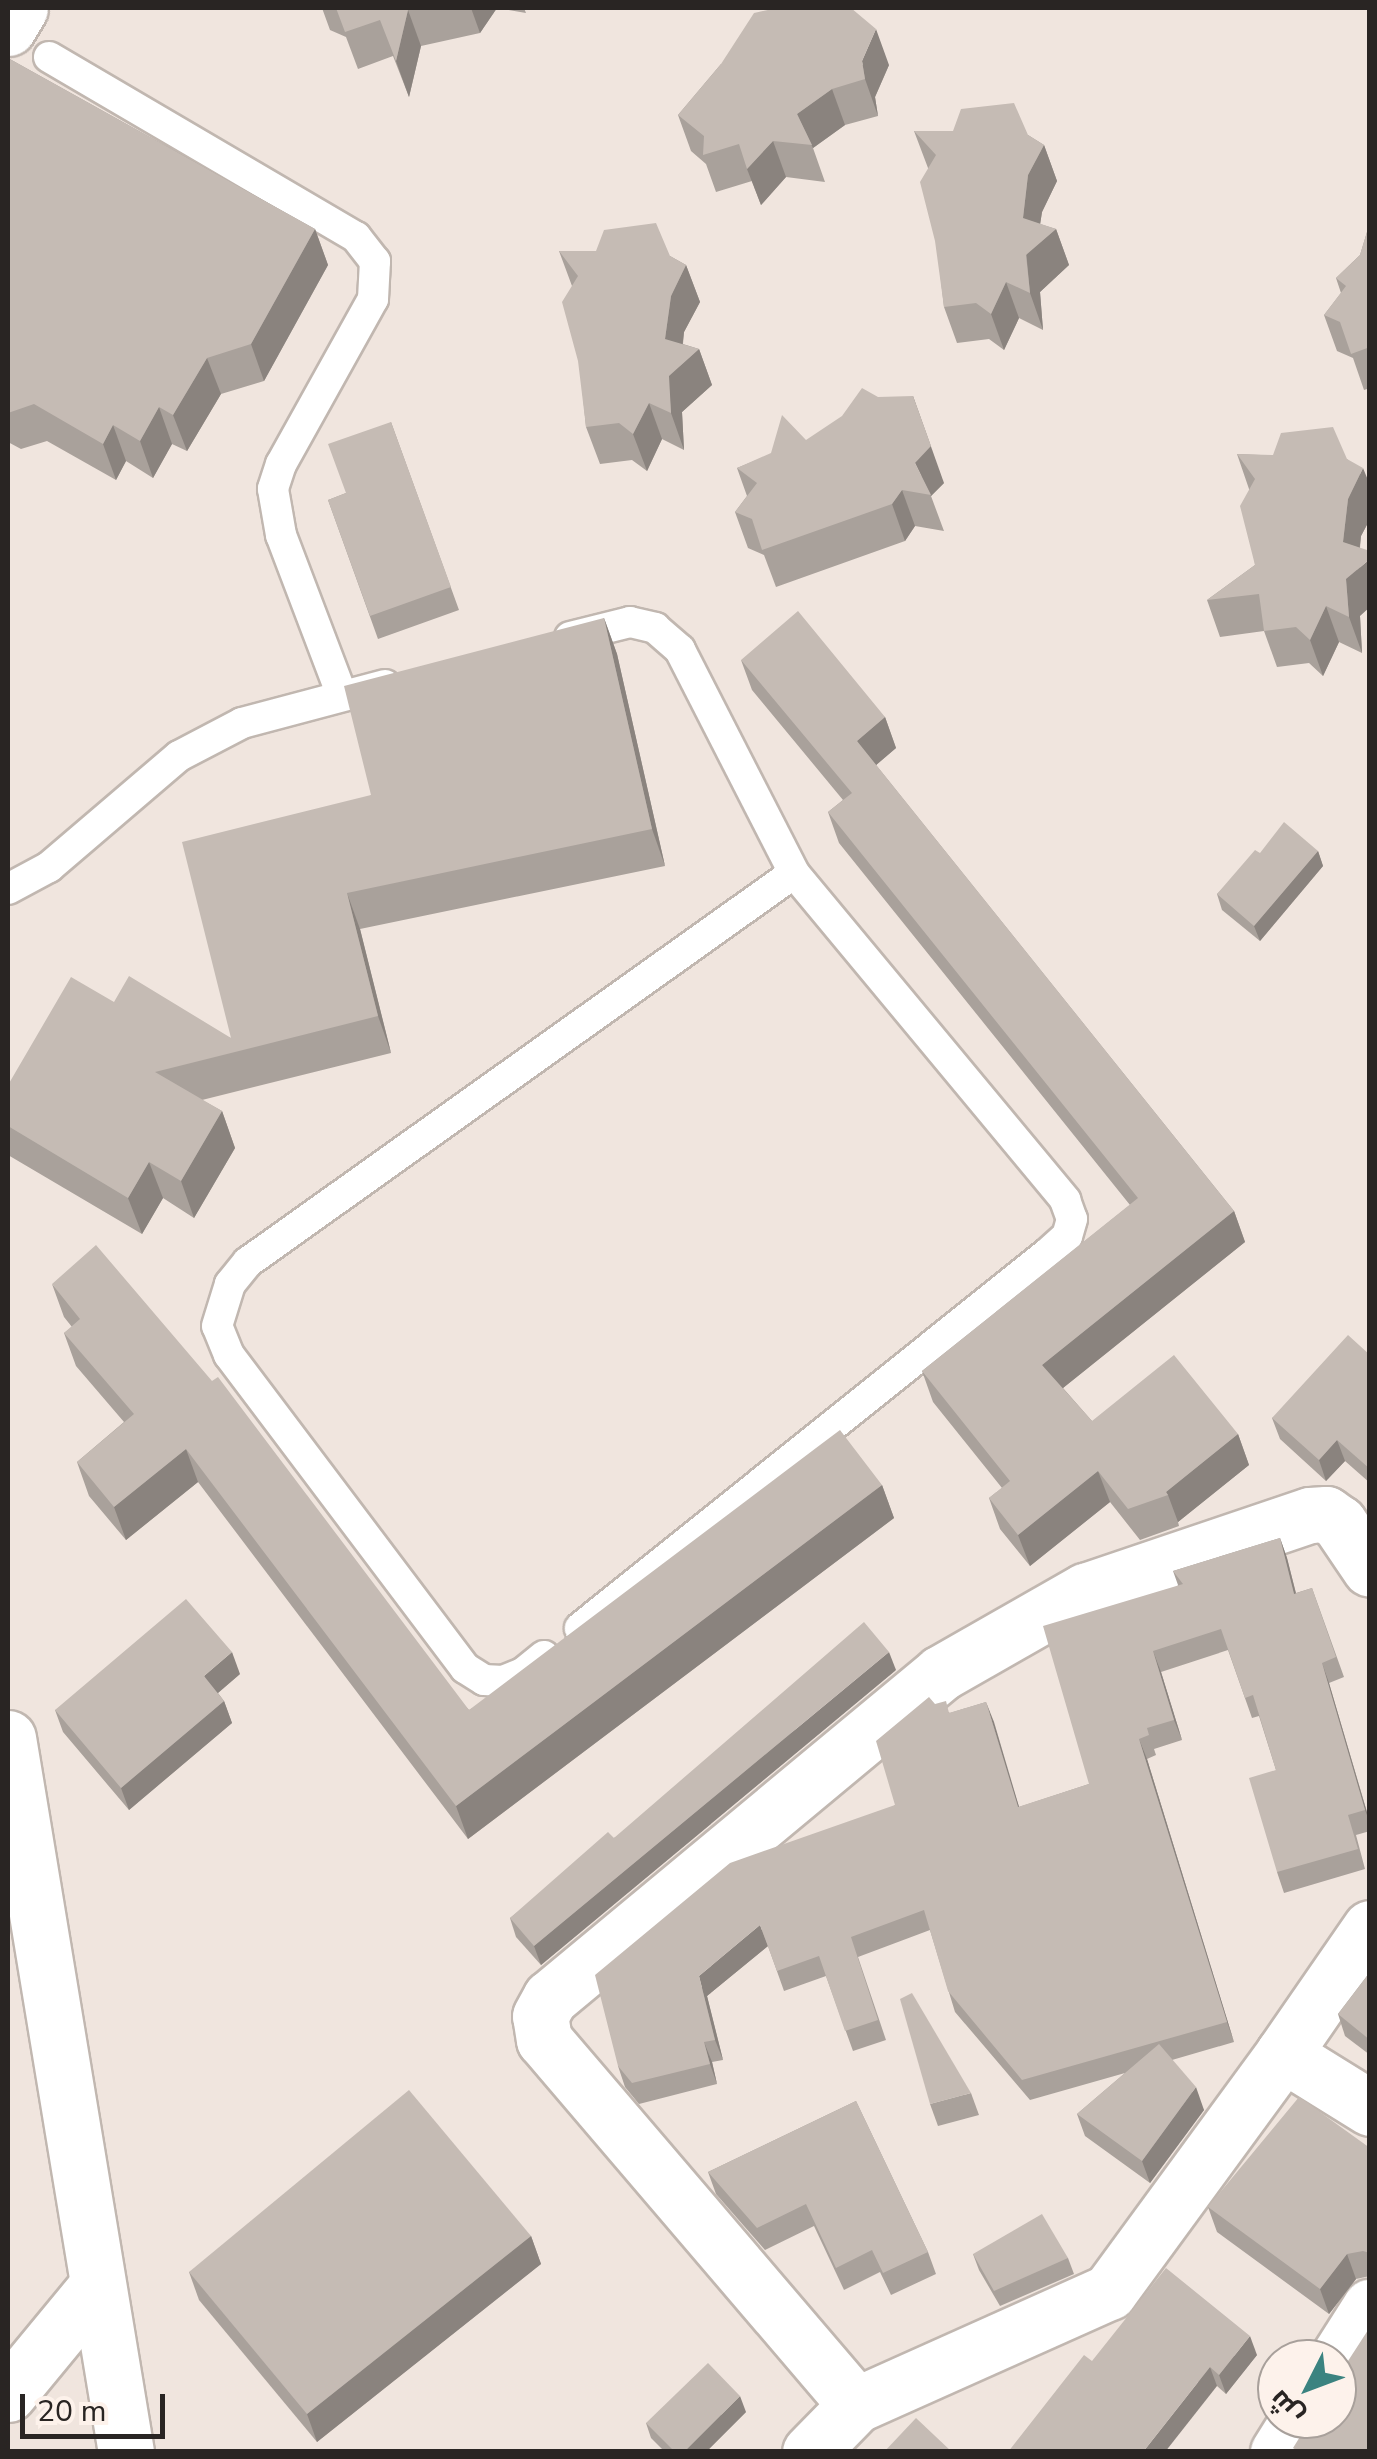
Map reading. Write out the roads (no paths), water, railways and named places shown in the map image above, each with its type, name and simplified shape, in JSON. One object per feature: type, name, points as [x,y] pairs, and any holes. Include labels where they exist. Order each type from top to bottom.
[{"type":"street","points":[[20,8],[28,43]]},
{"type":"street","points":[[856,2405],[544,2040],[540,2016],[550,1998],[941,1673],[1085,1591],[1310,1515],[1326,1514],[1339,1523],[1370,1568]]},
{"type":"street","points":[[8,1738],[126,2452]]},
{"type":"street","points":[[810,2452],[856,2405],[1109,2292],[1370,1928]]},
{"type":"street","points":[[1283,2054],[1370,2108]]},
{"type":"street","points":[[8,2394],[98,2285]]},
{"type":"street","points":[[1349,2339],[1370,2307]]},
{"type":"lane","points":[[28,43],[356,236],[375,262],[374,299],[281,464],[273,489],[282,535],[342,696]]},
{"type":"lane","points":[[534,647],[630,622],[656,628],[680,650],[794,873],[1065,1200],[1072,1220],[1067,1236],[523,1674],[502,1681],[484,1680],[465,1668],[229,1355],[216,1326],[230,1284],[248,1262],[794,873]]},
{"type":"lane","points":[[8,889],[48,867],[180,756],[242,723],[418,676]]}]
